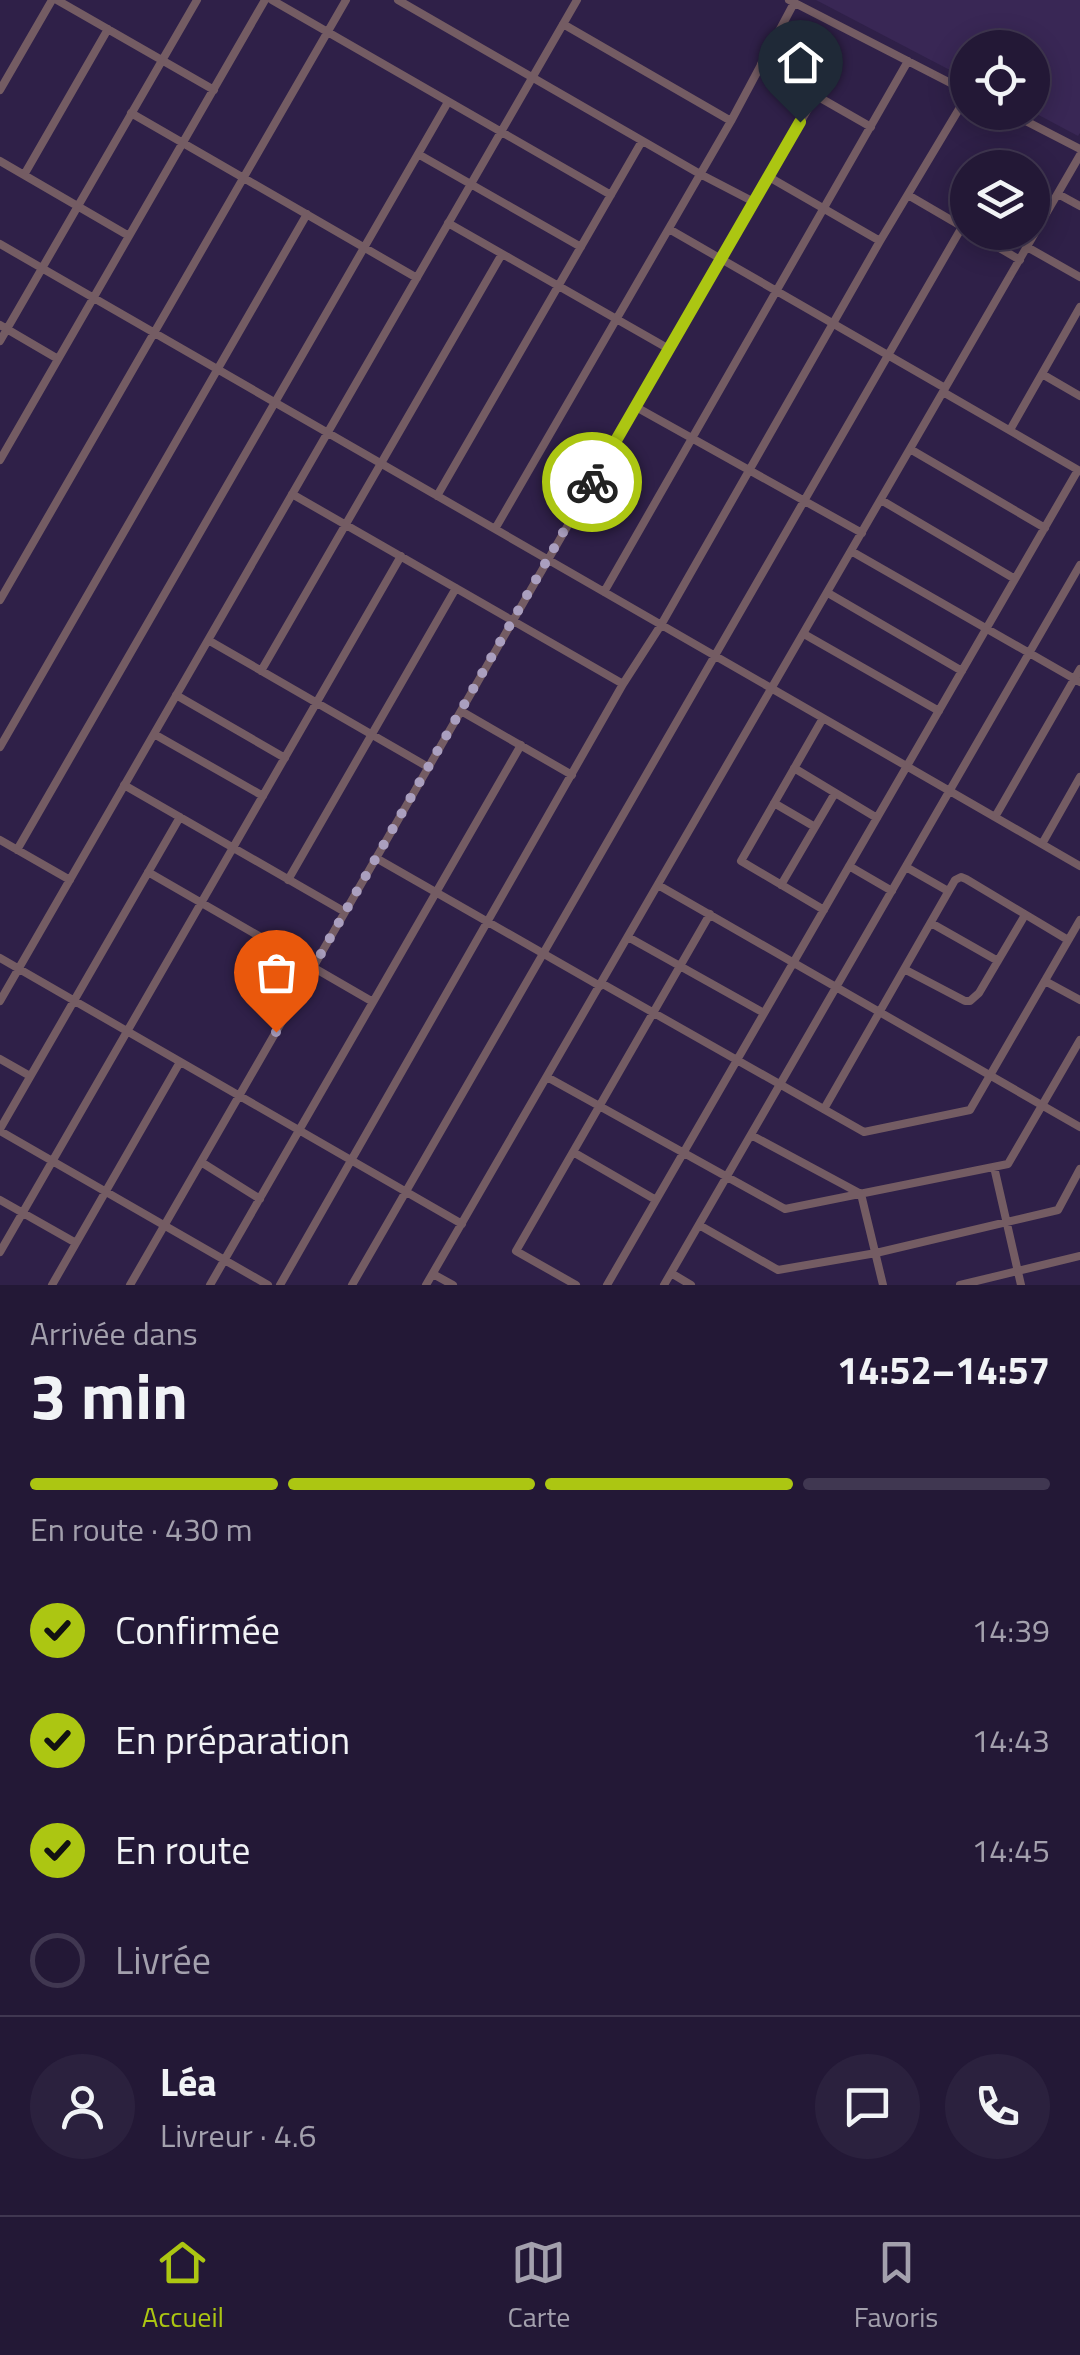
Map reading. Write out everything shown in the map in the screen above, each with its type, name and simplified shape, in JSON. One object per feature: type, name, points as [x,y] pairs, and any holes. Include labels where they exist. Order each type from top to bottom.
[{"type":"street","points":[[0,90],[55,0],[214,90]]},
{"type":"street","points":[[0,341],[3,327],[42,268],[196,0]]},
{"type":"street","points":[[0,460],[268,0],[611,195]]},
{"type":"street","points":[[0,600],[346,0]]},
{"type":"street","points":[[398,0],[754,202]]},
{"type":"street","points":[[0,1001],[577,0]]},
{"type":"street","points":[[496,530],[731,121],[791,1],[950,83]]},
{"type":"street","points":[[563,24],[731,121]]},
{"type":"street","points":[[24,175],[108,29]]},
{"type":"street","points":[[604,592],[908,61]]},
{"type":"street","points":[[762,64],[871,127]]},
{"type":"street","points":[[130,1285],[816,95]]},
{"type":"street","points":[[17,850],[448,102]]},
{"type":"street","points":[[131,113],[417,278]]},
{"type":"street","points":[[280,1285],[950,124]]},
{"type":"street","points":[[1040,130],[1080,152],[1050,207]]},
{"type":"street","points":[[438,496],[642,141]]},
{"type":"street","points":[[418,154],[581,248]]},
{"type":"street","points":[[0,161],[130,236]]},
{"type":"street","points":[[769,177],[880,241]]},
{"type":"street","points":[[1058,194],[1080,206]]},
{"type":"street","points":[[908,196],[950,220]]},
{"type":"street","points":[[0,747],[307,214]]},
{"type":"street","points":[[448,223],[670,349]]},
{"type":"street","points":[[607,1285],[1079,470],[669,229]]},
{"type":"street","points":[[0,244],[1080,866]]},
{"type":"street","points":[[352,1285],[888,355],[955,250]]},
{"type":"street","points":[[1003,250],[1020,260]]},
{"type":"street","points":[[426,1285],[1025,250]]},
{"type":"street","points":[[1034,250],[1080,277]]},
{"type":"street","points":[[261,670],[502,254]]},
{"type":"street","points":[[1010,430],[1080,307]]},
{"type":"street","points":[[3,327],[58,359]]},
{"type":"street","points":[[1042,374],[1080,396]]},
{"type":"street","points":[[636,407],[862,533]]},
{"type":"street","points":[[910,449],[1045,528]]},
{"type":"street","points":[[292,494],[624,684]]},
{"type":"street","points":[[881,500],[1015,579]]},
{"type":"street","points":[[852,551],[1077,681]]},
{"type":"street","points":[[0,1252],[401,556]]},
{"type":"street","points":[[664,1285],[1080,565]]},
{"type":"street","points":[[288,880],[456,588]]},
{"type":"street","points":[[828,593],[962,671]]},
{"type":"street","points":[[804,634],[939,711]]},
{"type":"street","points":[[208,640],[428,767]]},
{"type":"street","points":[[995,817],[1080,670]]},
{"type":"street","points":[[176,695],[285,758]]},
{"type":"street","points":[[461,711],[572,775]]},
{"type":"street","points":[[823,718],[741,861],[824,910]]},
{"type":"street","points":[[154,734],[262,796]]},
{"type":"street","points":[[210,1285],[521,745]]},
{"type":"street","points":[[794,768],[877,818]]},
{"type":"street","points":[[1042,844],[1080,778]]},
{"type":"street","points":[[124,785],[344,912]]},
{"type":"street","points":[[781,885],[835,793]]},
{"type":"street","points":[[1070,794],[1080,799]]},
{"type":"street","points":[[774,803],[815,827]]},
{"type":"street","points":[[180,817],[0,1130],[268,1285]]},
{"type":"street","points":[[0,840],[70,880]]},
{"type":"street","points":[[376,858],[864,1132],[970,1110],[1080,920]]},
{"type":"street","points":[[849,866],[892,891]]},
{"type":"street","points":[[906,867],[948,892]]},
{"type":"street","points":[[148,872],[373,1002]]},
{"type":"street","points":[[824,1109],[955,880],[961,877],[1068,940]]},
{"type":"street","points":[[658,885],[1080,1127]]},
{"type":"street","points":[[576,1285],[516,1251],[710,914]]},
{"type":"street","points":[[904,969],[970,1001],[979,993],[1026,915]]},
{"type":"street","points":[[930,922],[998,961]]},
{"type":"street","points":[[628,937],[764,1013]]},
{"type":"street","points":[[0,958],[462,1224]]},
{"type":"street","points":[[1045,981],[1080,1000]]},
{"type":"street","points":[[547,1076],[785,1210],[1008,1164],[1080,1040]]},
{"type":"street","points":[[0,1059],[30,1076]]},
{"type":"street","points":[[52,1285],[180,1062]]},
{"type":"street","points":[[751,1135],[861,1194],[884,1285]]},
{"type":"street","points":[[573,1152],[656,1200]]},
{"type":"street","points":[[201,1162],[260,1199]]},
{"type":"street","points":[[994,1167],[1021,1285]]},
{"type":"street","points":[[699,1225],[778,1270],[876,1254],[1058,1210],[1080,1169]]},
{"type":"street","points":[[0,1200],[76,1243]]},
{"type":"street","points":[[960,1285],[1080,1256]]},
{"type":"street","points":[[433,1274],[453,1285]]},
{"type":"street","points":[[671,1274],[691,1285]]},
{"type":"shaded area","points":[[816,0],[1080,0],[1078,136],[1050,121],[1050,30],[950,30],[950,70]]},
{"type":"way so far","points":[[276,1032],[592,482]]},
{"type":"route","points":[[592,482],[800,122]]}]
